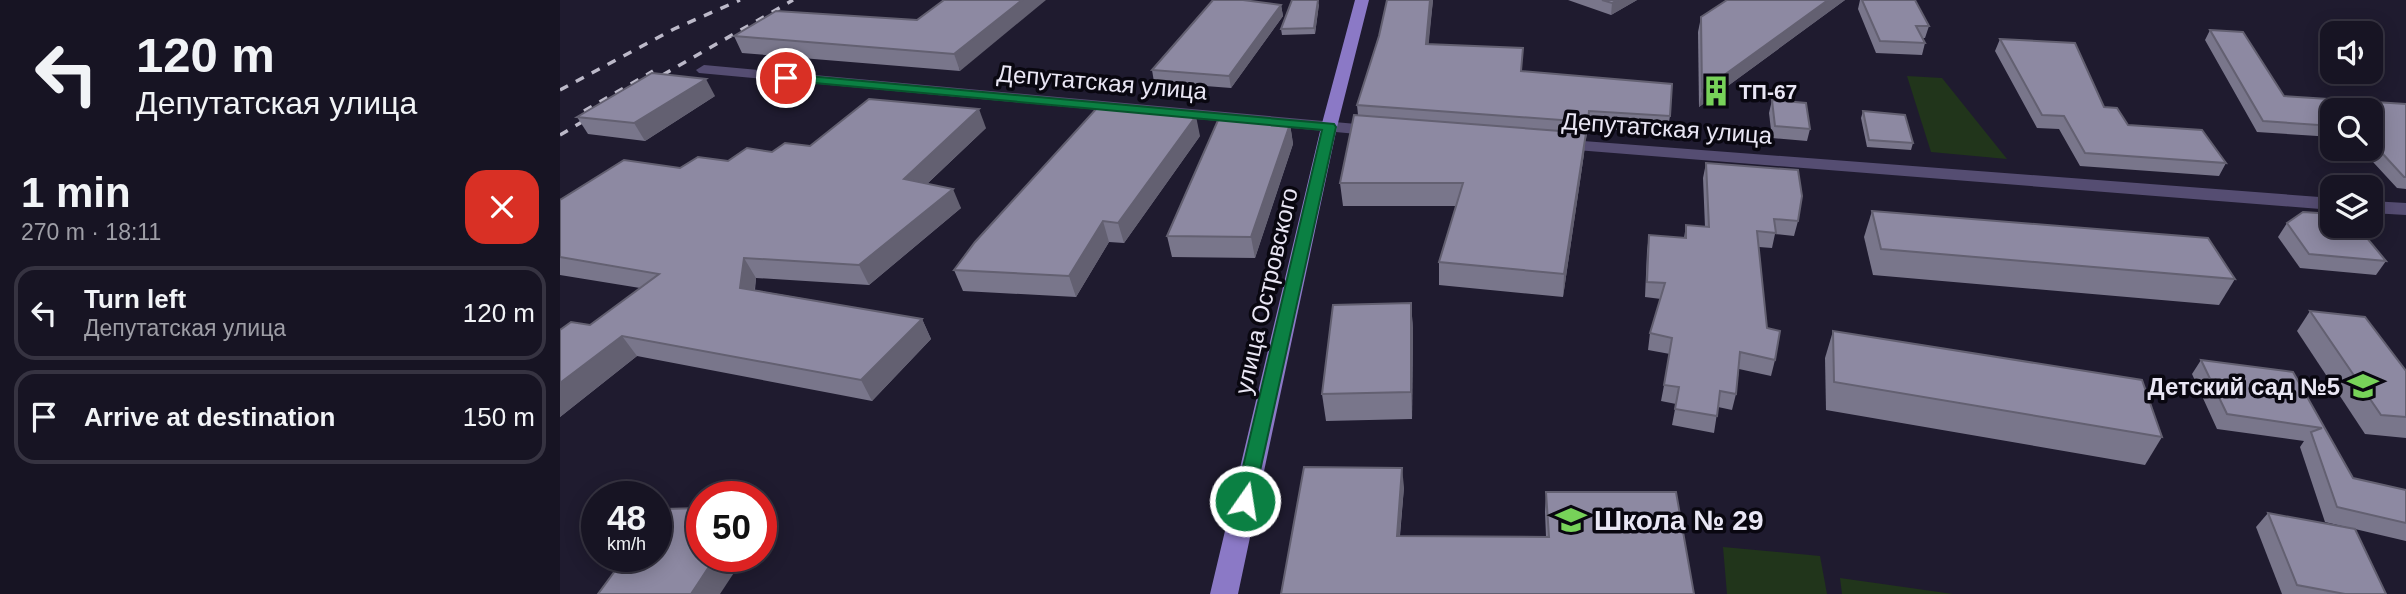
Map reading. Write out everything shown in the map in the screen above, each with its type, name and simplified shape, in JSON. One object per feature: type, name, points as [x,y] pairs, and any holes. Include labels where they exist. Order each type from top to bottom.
[{"type":"main road","name":"улица Островского","points":[[1224,594],[1329,127],[1362,0]]},
{"type":"street","name":"Депутатская улица","points":[[705,70],[1390,132]]},
{"type":"street","name":"Депутатская улица","points":[[1540,143],[2320,203]]},
{"type":"street","points":[[2383,208],[2406,209]]},
{"type":"green space","points":[[1907,76],[1942,78],[2007,159],[1931,152]]},
{"type":"green space","points":[[1723,547],[1820,556],[1827,594],[1727,594]]},
{"type":"green space","points":[[1840,578],[1953,594],[1842,594]]},
{"type":"building","points":[[944,0],[1022,0],[954,54],[734,36],[776,11],[917,20]]},
{"type":"building","points":[[1213,0],[1243,0],[1281,5],[1229,76],[1152,70]]},
{"type":"building","points":[[1292,0],[1318,0],[1314,28],[1281,29]]},
{"type":"building","points":[[1387,0],[1430,0],[1426,44],[1523,48],[1521,71],[1672,84],[1670,116],[1589,111],[1588,122],[1357,105],[1379,36]]},
{"type":"building","points":[[1727,0],[1828,0],[1702,91],[1701,17]]},
{"type":"building","points":[[1862,0],[1915,0],[1929,26],[1916,26],[1925,43],[1880,41]]},
{"type":"building","points":[[2210,30],[2243,32],[2284,96],[2320,98],[2320,125],[2263,121]]},
{"type":"building","points":[[2000,39],[2075,43],[2104,107],[2117,108],[2128,125],[2202,130],[2226,163],[2085,153],[2064,116],[2042,115]]},
{"type":"building","points":[[652,73],[706,79],[634,123],[577,117]]},
{"type":"building","points":[[869,99],[979,109],[904,179],[953,189],[859,265],[744,258],[740,288],[922,319],[861,380],[622,336],[560,383],[560,330],[571,322],[590,325],[659,274],[560,257],[560,200],[624,160],[680,168],[698,157],[728,161],[747,148],[772,152],[785,143],[810,146]]},
{"type":"building","points":[[1772,100],[1806,103],[1810,129],[1775,126]]},
{"type":"building","points":[[2383,102],[2406,104],[2404,177],[2383,154]]},
{"type":"building","points":[[1097,108],[1196,116],[1118,223],[1103,221],[1069,276],[954,270],[975,242]]},
{"type":"building","points":[[1863,111],[1905,115],[1913,143],[1869,140]]},
{"type":"building","points":[[1354,115],[1586,133],[1564,274],[1439,262],[1463,183],[1340,183]]},
{"type":"building","points":[[1219,118],[1290,124],[1251,237],[1167,236]]},
{"type":"building","points":[[1706,163],[1798,170],[1802,196],[1798,221],[1774,219],[1776,233],[1757,231],[1767,328],[1780,331],[1775,360],[1740,352],[1736,394],[1720,391],[1717,416],[1675,409],[1679,387],[1664,385],[1672,338],[1650,333],[1665,283],[1647,282],[1649,235],[1686,238],[1686,225],[1709,227]]},
{"type":"building","points":[[1872,211],[2208,238],[2235,279],[1881,249]]},
{"type":"building","points":[[2303,212],[2320,213],[2320,238],[2367,238],[2386,261],[2309,254],[2287,223]]},
{"type":"building","points":[[1411,303],[1411,392],[1322,394],[1333,305]]},
{"type":"building","points":[[2310,311],[2365,317],[2406,371],[2406,417],[2381,415]]},
{"type":"building","points":[[1833,331],[2142,380],[2162,437],[1834,382]]},
{"type":"building","points":[[2201,360],[2293,372],[2353,478],[2406,490],[2406,523],[2337,507],[2311,432],[2322,428],[2227,414]]},
{"type":"building","points":[[1304,467],[1402,468],[1397,536],[1549,537],[1546,492],[1676,492],[1694,594],[1281,594]]},
{"type":"building","points":[[686,508],[686,572],[705,572],[691,594],[598,594],[614,572],[672,572],[672,509]]},
{"type":"building","points":[[2268,513],[2355,529],[2386,594],[2345,594],[2297,585]]},
{"type":"railway","points":[[560,90],[674,29],[740,0]]},
{"type":"railway","points":[[647,84],[793,0]]},
{"type":"railway","points":[[584,111],[653,71]]},
{"type":"railway","points":[[560,135],[599,112]]},
{"type":"place","name":"ТП-67","points":[[1716,91]]},
{"type":"place","name":"Детский сад №5","points":[[2363,386]]},
{"type":"place","name":"Школа № 29","points":[[1571,520]]},
{"type":"route","points":[[786,78],[1329,127],[1245,501]]}]
